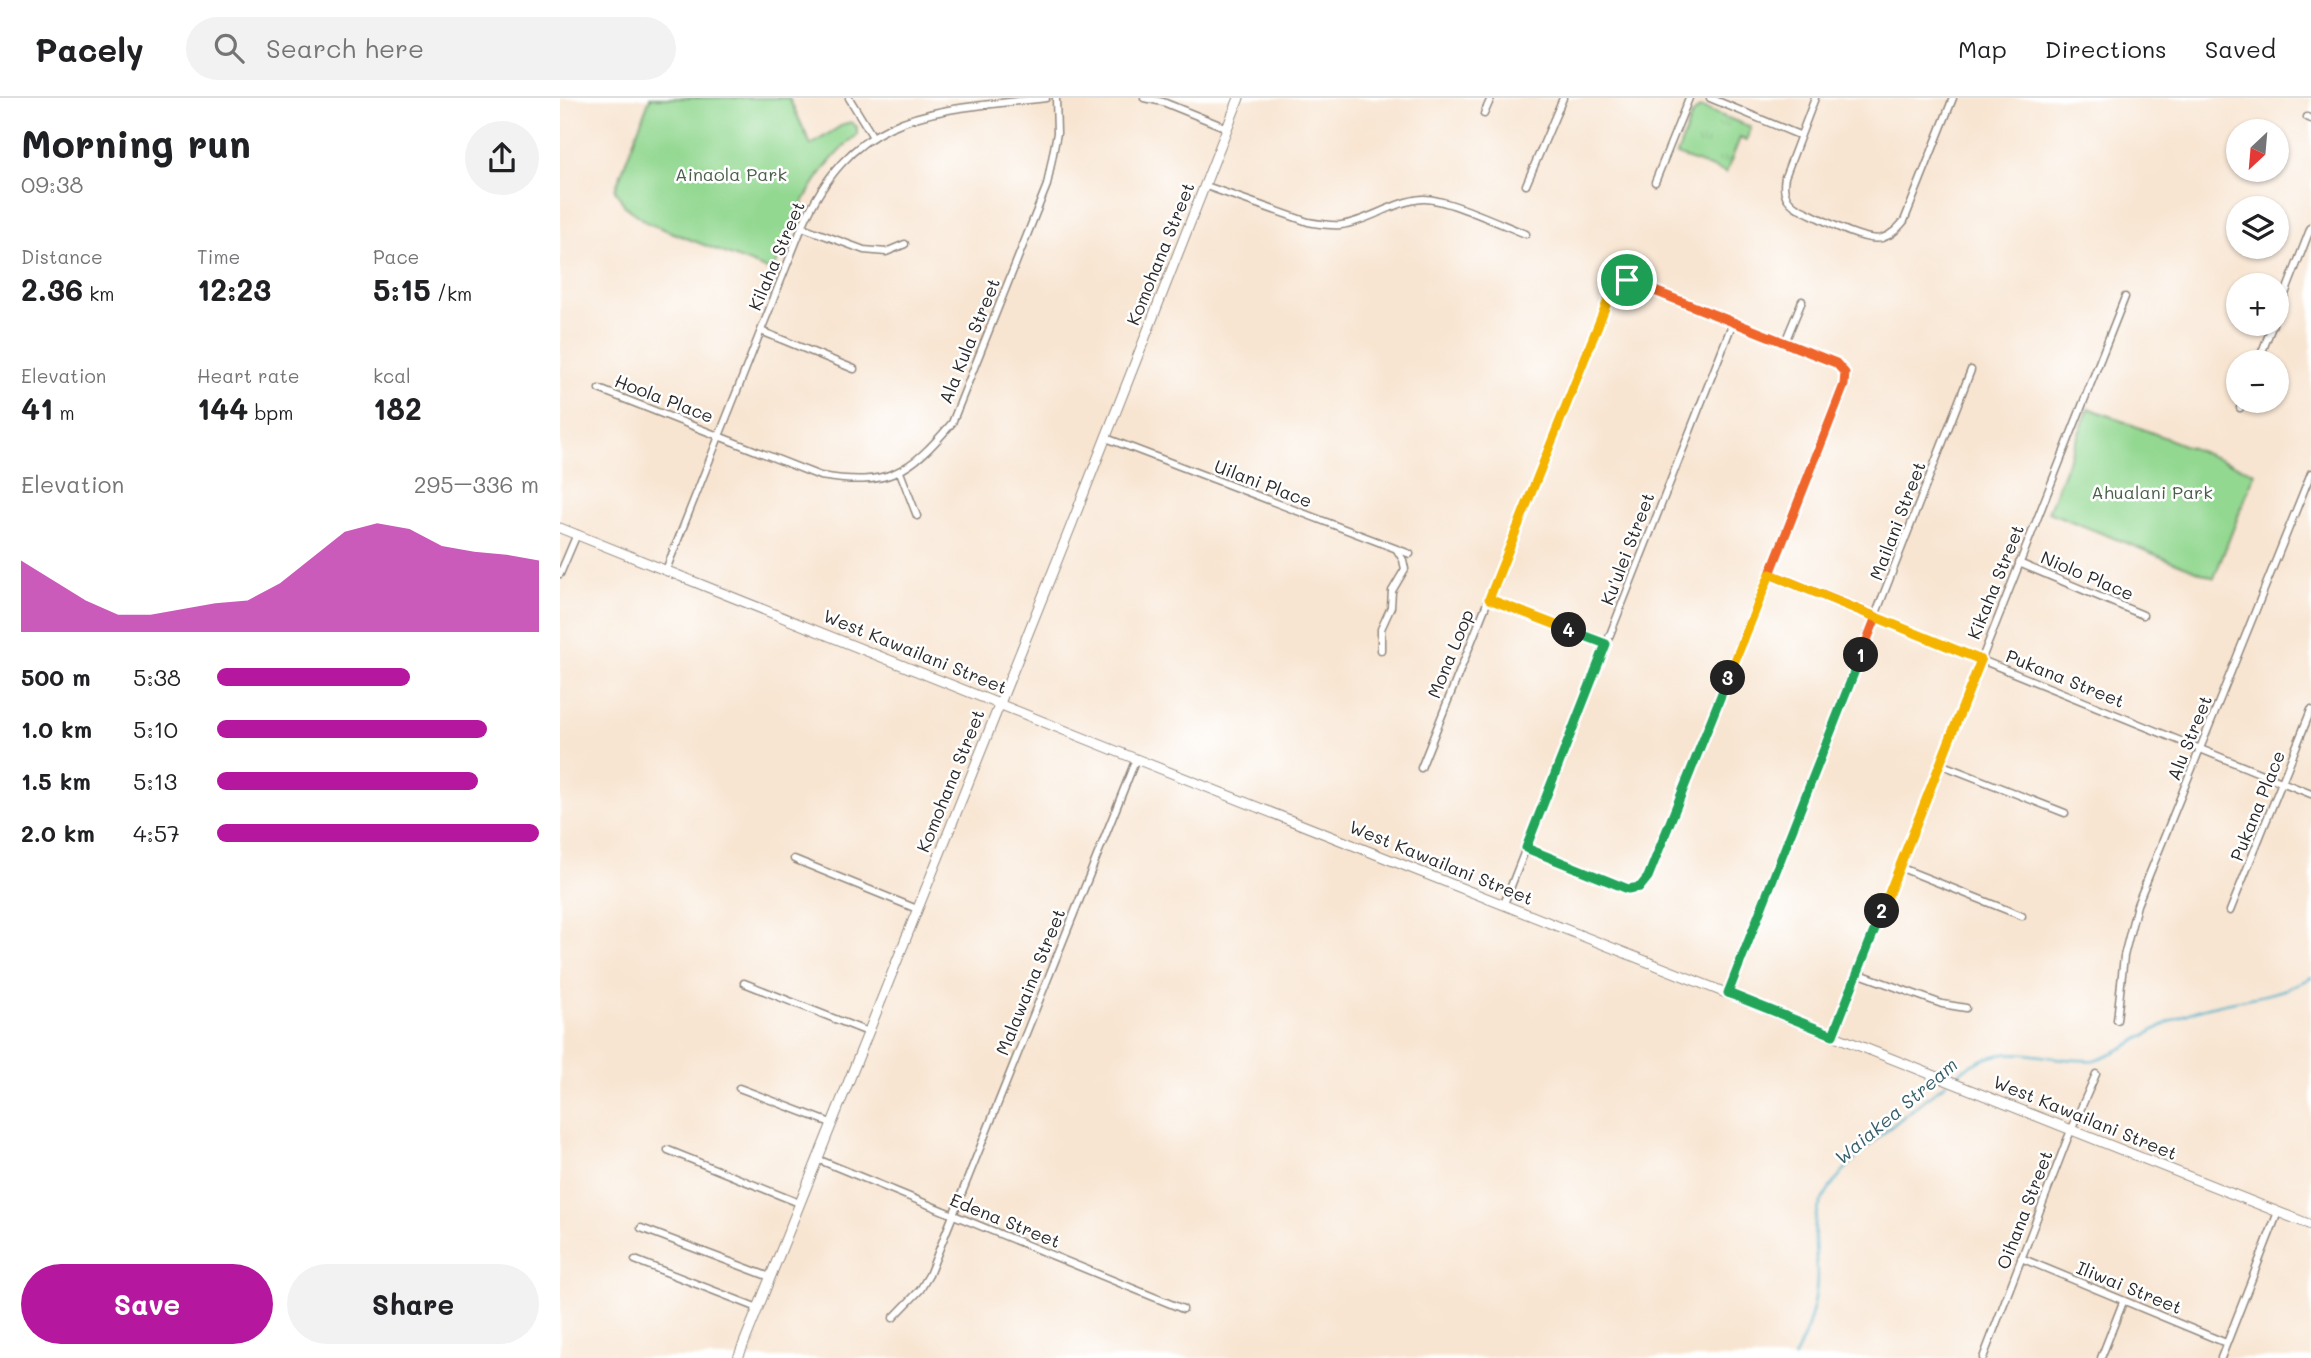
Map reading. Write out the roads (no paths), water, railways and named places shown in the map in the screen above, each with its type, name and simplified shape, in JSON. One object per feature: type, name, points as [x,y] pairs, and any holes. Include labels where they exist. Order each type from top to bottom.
[{"type":"street","points":[[849,98],[873,137]]},
{"type":"street","name":"Kilaha Street","points":[[666,570],[802,227],[827,180],[848,156],[873,137],[904,120],[941,110],[1045,98]]},
{"type":"street","name":"Ala Kula Street","points":[[719,435],[820,476],[851,481],[900,472],[926,454],[952,423],[1047,185],[1057,133],[1056,98]]},
{"type":"street","points":[[1144,98],[1163,102],[1227,128]]},
{"type":"street","name":"Komohana Street","points":[[738,1358],[1239,98]]},
{"type":"street","points":[[1484,114],[1491,98]]},
{"type":"street","points":[[1526,185],[1563,98]]},
{"type":"street","points":[[1654,182],[1689,98]]},
{"type":"street","points":[[1710,98],[1800,135]]},
{"type":"street","points":[[1815,98],[1783,187],[1785,196],[1790,203],[1869,239],[1883,237],[1895,231],[1904,221],[1952,98]]},
{"type":"street","points":[[1206,186],[1322,225],[1350,223],[1405,202],[1426,199],[1450,205],[1526,234]]},
{"type":"street","points":[[802,227],[864,250],[886,252],[905,244]]},
{"type":"street","points":[[2289,283],[2311,227]]},
{"type":"street","name":"Mona Loop","points":[[1421,768],[1616,280],[1622,278],[1836,363],[1845,373],[1844,385],[1653,864],[1640,887],[1628,889],[1526,848]]},
{"type":"street","name":"Kikaha Street","points":[[1833,1035],[2125,298]]},
{"type":"street","points":[[1785,342],[1802,300]]},
{"type":"street","name":"Ku'ulei Street","points":[[1503,904],[1732,322]]},
{"type":"street","points":[[761,331],[853,369]]},
{"type":"street","name":"Mailani Street","points":[[1728,993],[1971,370]]},
{"type":"street","name":"Hoola Place","points":[[599,389],[719,435]]},
{"type":"street","name":"Uilani Place","points":[[1106,438],[1410,554]]},
{"type":"street","points":[[900,472],[917,516]]},
{"type":"street","name":"Alu Street","points":[[2117,1020],[2124,956],[2132,922],[2311,473]]},
{"type":"street","name":"West Kawailani Street","points":[[560,528],[2311,1225]]},
{"type":"street","points":[[560,574],[577,534]]},
{"type":"street","points":[[1381,650],[1381,629],[1391,607],[1392,591],[1405,569],[1403,559],[1396,548]]},
{"type":"street","name":"Niolo Place","points":[[2019,563],[2143,615]]},
{"type":"street","name":"Pukana Street","points":[[1770,574],[2311,793]]},
{"type":"street","points":[[1489,599],[1606,644]]},
{"type":"street","name":"Pukana Place","points":[[2230,911],[2311,710]]},
{"type":"street","name":"Malawaina Street","points":[[893,1318],[920,1290],[929,1275],[1136,759]]},
{"type":"street","points":[[1940,764],[2065,813]]},
{"type":"street","points":[[794,859],[917,909]]},
{"type":"street","points":[[1899,867],[2022,916]]},
{"type":"street","points":[[1857,973],[1942,1004],[1966,1007]]},
{"type":"street","points":[[744,983],[868,1032]]},
{"type":"street","name":"Oihana Street","points":[[1983,1358],[2096,1074]]},
{"type":"street","points":[[739,1088],[831,1123]]},
{"type":"street","points":[[668,1150],[799,1202]]},
{"type":"street","name":"Edena Street","points":[[817,1159],[1183,1309]]},
{"type":"street","points":[[2221,1358],[2278,1212]]},
{"type":"street","points":[[641,1228],[770,1276]]},
{"type":"street","name":"Iliwai Street","points":[[2021,1258],[2227,1343]]},
{"type":"street","points":[[635,1259],[758,1308]]},
{"type":"street","points":[[2101,1358],[2123,1302]]},
{"type":"waterway","name":"Waiakea Stream","points":[[1951,1079],[1971,1065],[2005,1054],[2094,1060],[2187,1014],[2218,1004],[2282,991],[2311,977]]},
{"type":"waterway","name":"Waiakea Stream","points":[[1794,1358],[1807,1329],[1815,1297],[1815,1224],[1823,1198],[1836,1180],[1871,1144],[1946,1083]]},
{"type":"park label","name":"Ainaola Park","points":[[731,175]]},
{"type":"park label","name":"Ahualani Park","points":[[2152,493]]}]
